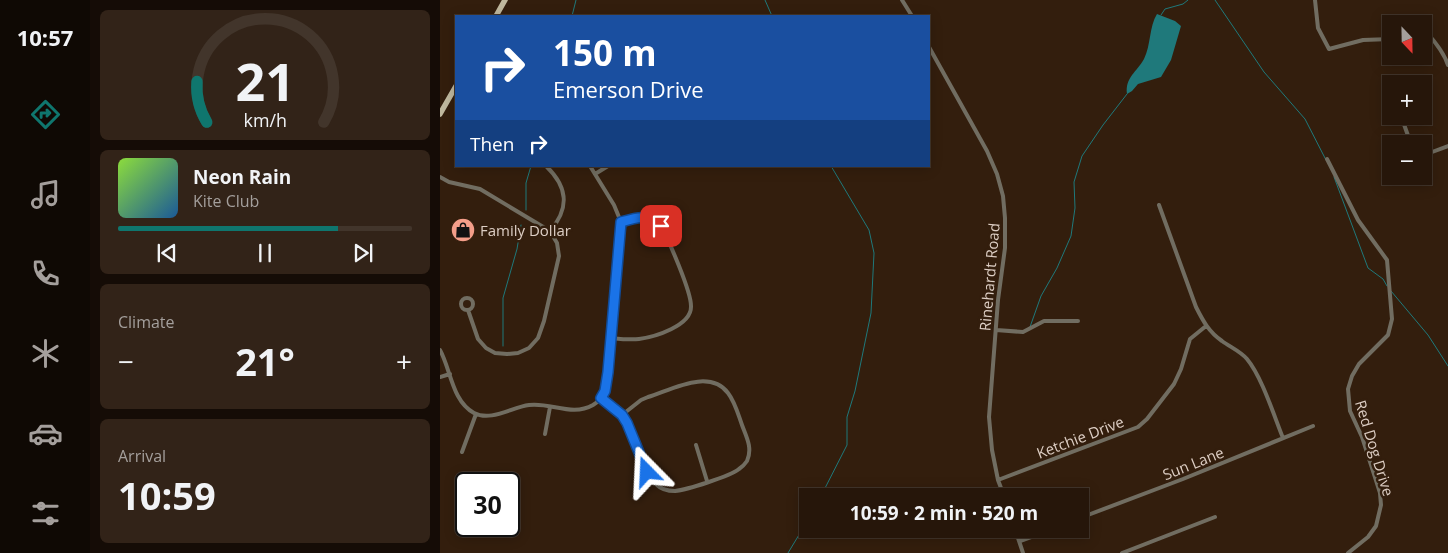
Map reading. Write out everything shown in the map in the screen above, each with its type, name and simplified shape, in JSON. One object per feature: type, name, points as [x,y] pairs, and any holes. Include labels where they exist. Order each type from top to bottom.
[{"type":"main road","points":[[497,15],[505,0]]},
{"type":"main road","points":[[440,114],[455,88]]},
{"type":"street","points":[[902,0],[911,15]]},
{"type":"street","points":[[1315,0],[1318,28],[1329,49],[1363,40],[1382,39]]},
{"type":"street","points":[[1432,39],[1447,58],[1448,65]]},
{"type":"street","name":"Rinehardt Road","points":[[930,49],[987,151],[997,174],[1003,196],[1006,218],[1005,248],[989,417],[992,450],[1001,488]]},
{"type":"street","points":[[1432,152],[1448,146]]},
{"type":"street","name":"Red Dog Drive","points":[[1327,159],[1358,220],[1387,260],[1392,319],[1388,335],[1358,364],[1348,389],[1350,411],[1362,437],[1380,493],[1381,505],[1376,526],[1368,537],[1348,553]]},
{"type":"street","points":[[547,167],[560,183],[565,197],[562,213],[550,231]]},
{"type":"street","points":[[440,350],[462,404],[476,414],[496,414],[528,405],[540,404],[580,410],[595,404],[601,398],[605,391],[612,338],[621,222],[614,205],[591,167]]},
{"type":"street","points":[[595,174],[606,167]]},
{"type":"street","points":[[440,177],[449,182],[480,189],[550,231],[557,243],[560,256],[544,321],[538,338],[529,348],[518,353],[507,354],[495,353],[486,348],[478,339],[468,310]]},
{"type":"street","points":[[1160,205],[1196,307],[1206,326],[1221,341],[1247,359],[1266,395],[1282,438]]},
{"type":"street","points":[[612,338],[641,339],[673,329],[688,318],[691,305],[661,226],[654,220],[646,217],[621,222]]},
{"type":"street","points":[[996,330],[1023,332],[1044,321],[1078,321]]},
{"type":"street","name":"Ketchie Drive","points":[[998,480],[1138,427],[1147,420],[1174,384],[1181,369],[1190,339],[1206,326]]},
{"type":"street","points":[[440,377],[450,374]]},
{"type":"street","points":[[601,398],[622,415],[633,434],[647,472],[658,486],[673,491],[681,490],[741,468],[748,456],[749,443],[731,399],[721,386],[705,380],[641,400],[622,415]]},
{"type":"street","points":[[545,434],[550,407]]},
{"type":"street","points":[[462,452],[476,414]]},
{"type":"street","name":"Sun Lane","points":[[1089,515],[1313,426]]},
{"type":"street","points":[[696,445],[708,481]]},
{"type":"street","points":[[1122,553],[1215,518]]},
{"type":"street","points":[[1019,538],[1023,553]]},
{"type":"street","points":[[1020,541],[1028,538]]},
{"type":"water","points":[[1157,14],[1175,21],[1181,26],[1171,60],[1161,77],[1138,84],[1127,94],[1128,83],[1146,54],[1154,19]]},
{"type":"waterway","points":[[572,15],[576,0]]},
{"type":"waterway","points":[[765,0],[772,15]]},
{"type":"waterway","points":[[1161,15],[1165,9],[1183,4],[1188,0]]},
{"type":"waterway","points":[[1215,0],[1264,72],[1305,119],[1326,160]]},
{"type":"waterway","points":[[1030,327],[1041,296],[1057,268],[1071,236],[1075,208],[1074,182],[1082,156],[1127,94]]},
{"type":"waterway","points":[[526,210],[526,183],[531,167]]},
{"type":"waterway","points":[[825,488],[847,445],[847,417],[855,391],[871,313],[874,253],[869,230],[832,167]]},
{"type":"waterway","points":[[1334,177],[1368,268],[1383,279],[1387,286]]},
{"type":"waterway","points":[[503,346],[503,298],[517,249],[521,225]]},
{"type":"waterway","points":[[1391,291],[1428,335],[1448,366]]},
{"type":"waterway","points":[[788,553],[799,535]]},
{"type":"place","name":"Family Dollar","points":[[463,230]]},
{"type":"route","points":[[647,472],[627,423],[613,406],[601,398],[605,391],[608,372],[621,222],[646,217],[654,220],[661,226]]}]
